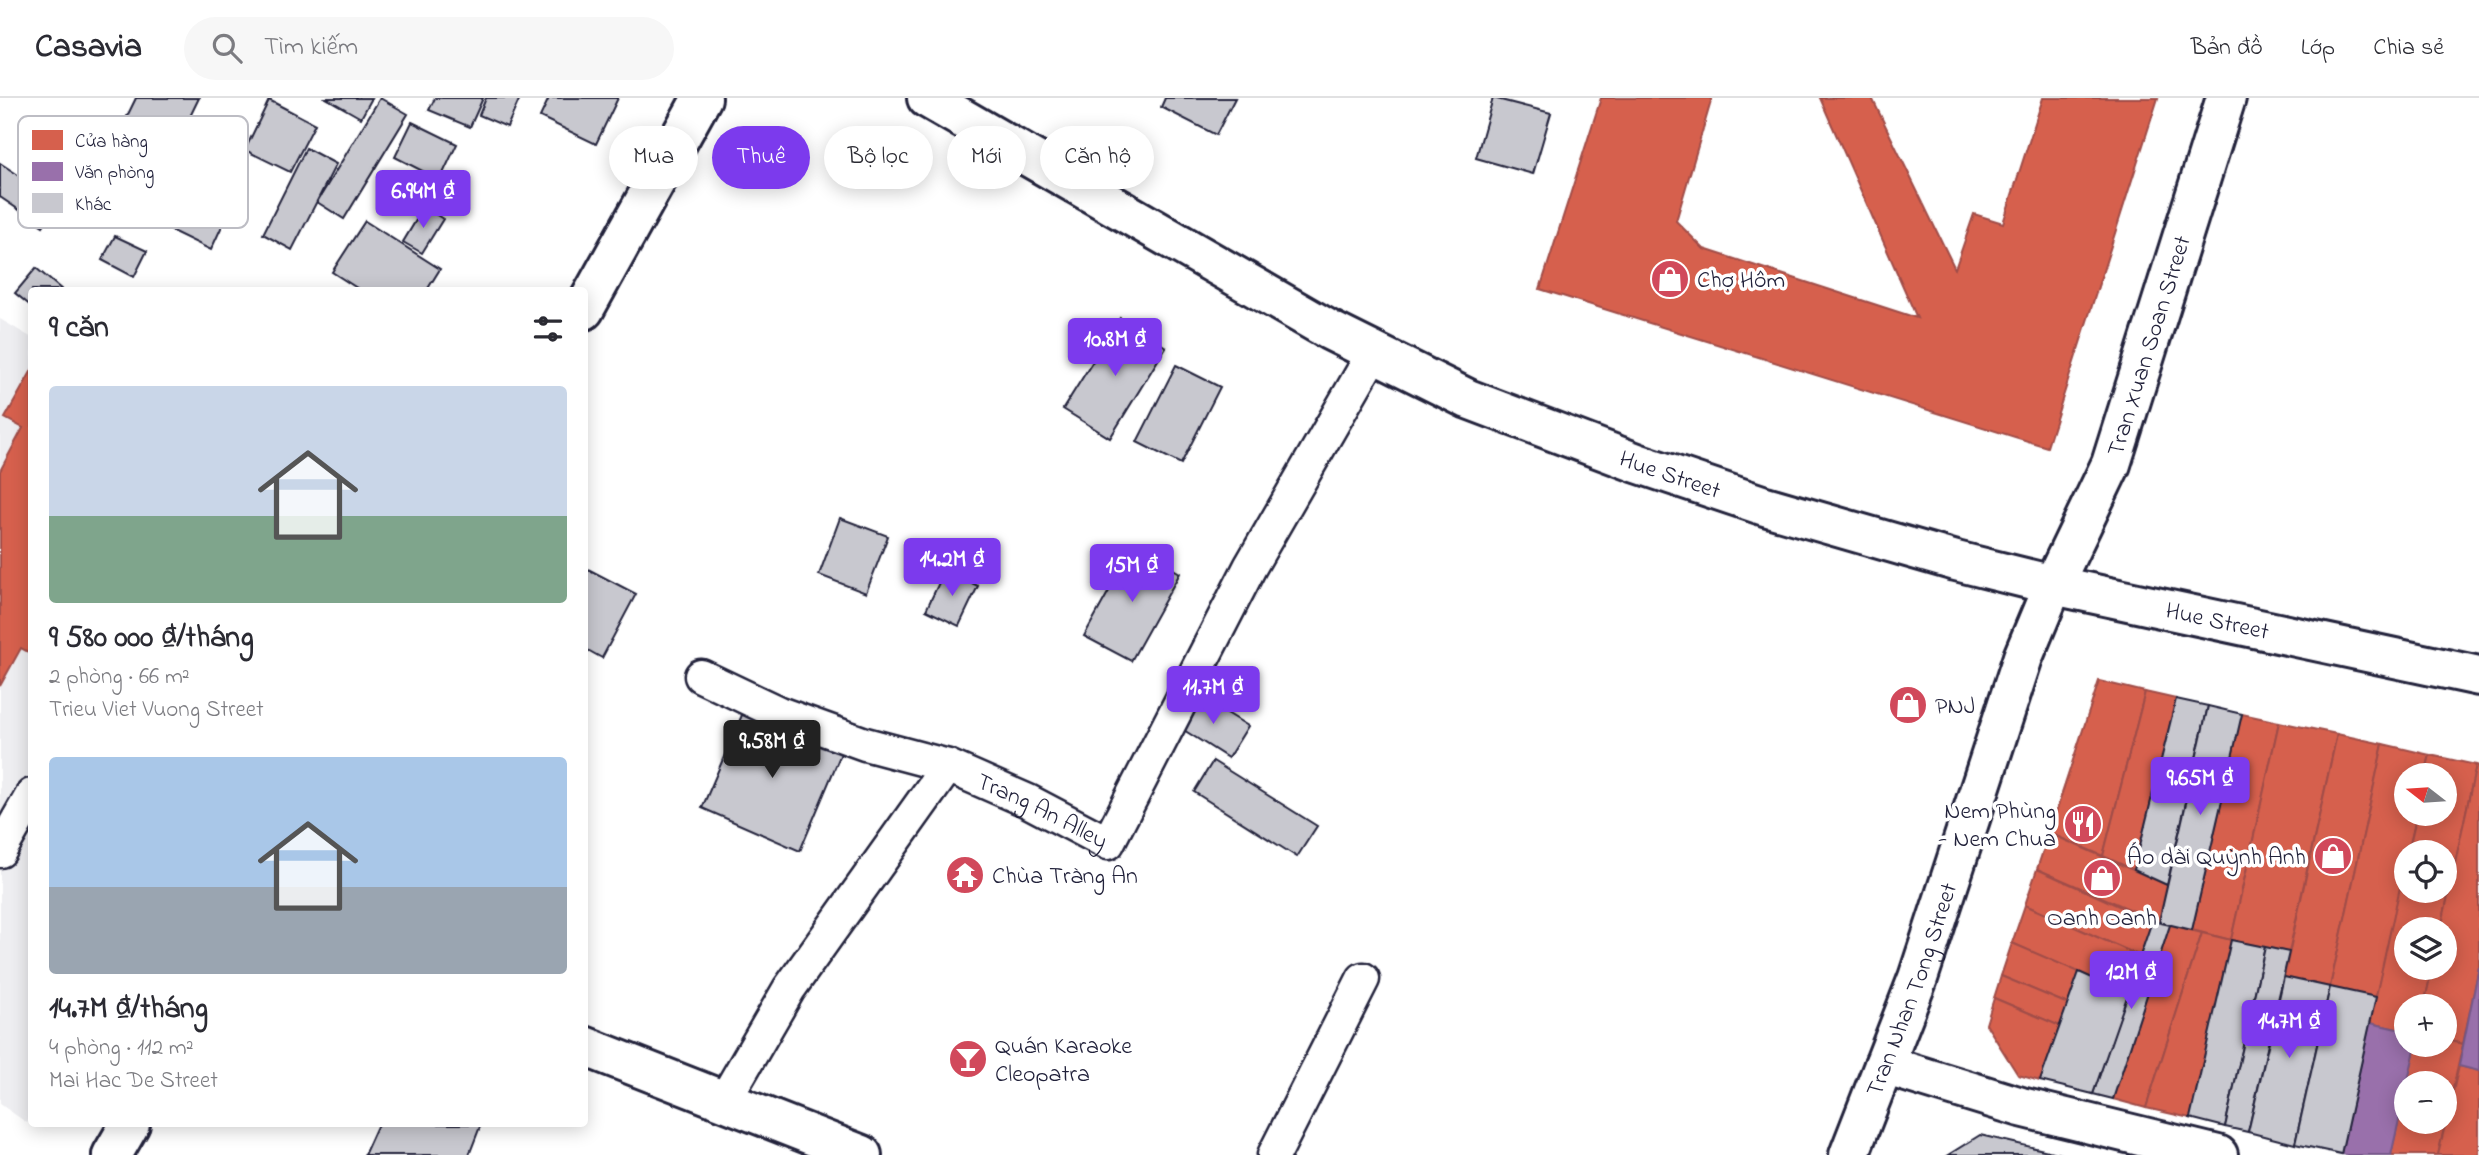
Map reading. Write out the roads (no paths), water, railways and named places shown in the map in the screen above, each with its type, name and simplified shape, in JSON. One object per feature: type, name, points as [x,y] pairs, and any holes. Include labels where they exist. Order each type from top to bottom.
[{"type":"street","points":[[588,303],[702,98]]},
{"type":"street","name":"Hue Street","points":[[927,98],[1329,330],[1468,399],[1637,463],[1765,506],[1956,561],[2053,585],[2479,676]]},
{"type":"street","name":"Tran Xuan Soan Street","points":[[2053,585],[2111,464],[2226,98]]},
{"type":"street","name":"Tran Nhan Tong Street","points":[[1849,1155],[1918,978],[2023,657],[2053,585]]},
{"type":"street","points":[[588,1048],[862,1155]]},
{"type":"street","points":[[1884,1065],[2021,1107],[2218,1155]]},
{"type":"street","points":[[112,1155],[128,1127]]},
{"type":"lane","name":"Trang An Alley","points":[[724,1101],[789,989],[948,766],[1028,801],[1108,843],[1250,567],[1374,352]]},
{"type":"lane","points":[[701,676],[779,713],[865,744],[948,766]]},
{"type":"lane","points":[[0,851],[28,802]]},
{"type":"lane","points":[[1274,1155],[1363,979]]},
{"type":"place","name":"Chợ Hôm","points":[[1670,279]]},
{"type":"place","name":"PNJ","points":[[1908,705]]},
{"type":"place","name":"Nem Phùng - Nem Chua","points":[[2083,824]]},
{"type":"place","name":"Áo dài Quỳnh Anh","points":[[2333,856]]},
{"type":"place","name":"Chùa Tràng An","points":[[965,875]]},
{"type":"place","name":"Oanh Oanh","points":[[2102,878]]},
{"type":"place","name":"Quán Karaoke Cleopatra","points":[[968,1059]]}]
